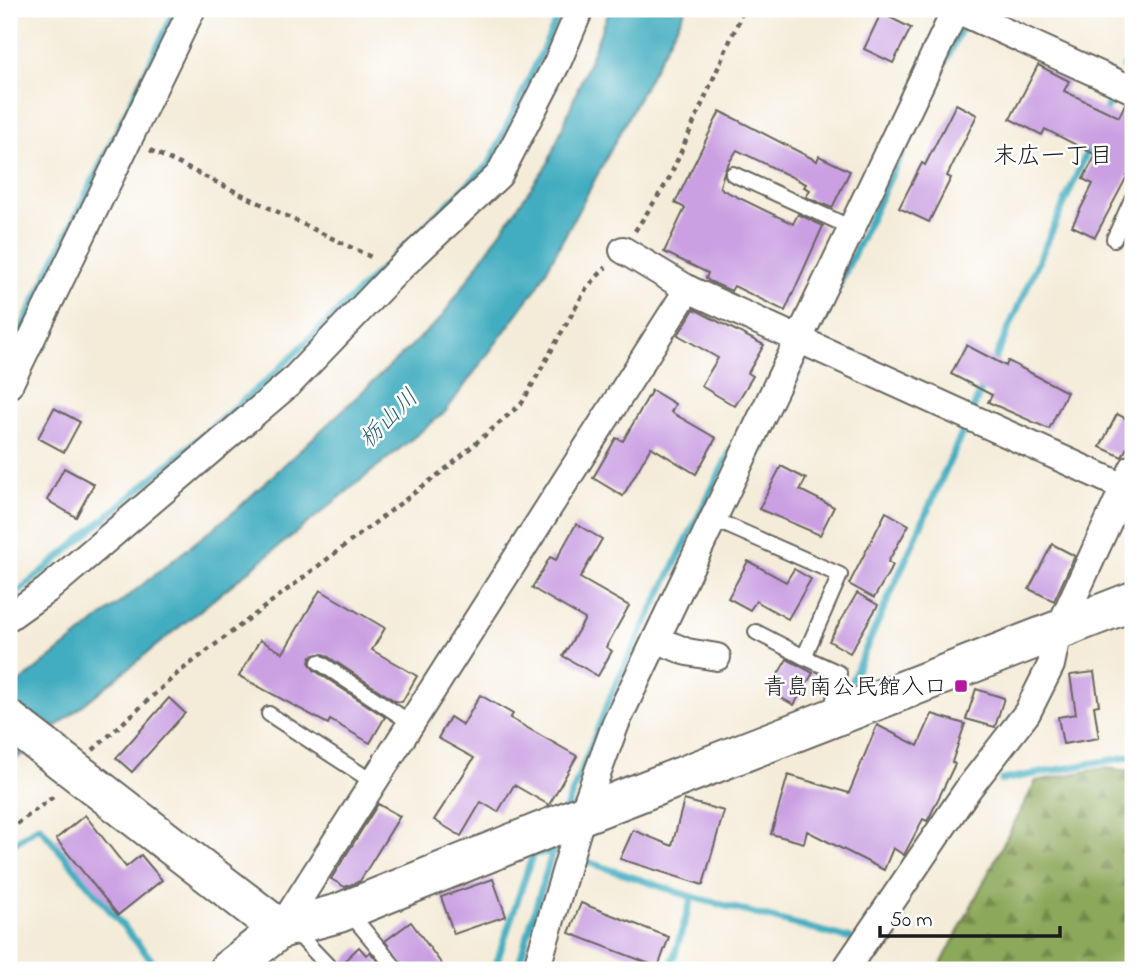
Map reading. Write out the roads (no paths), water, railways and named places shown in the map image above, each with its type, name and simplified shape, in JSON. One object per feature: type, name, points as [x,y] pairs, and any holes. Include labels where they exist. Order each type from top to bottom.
[{"type":"street","points":[[9,385],[192,9]]},
{"type":"street","points":[[9,617],[47,590],[291,382],[398,271],[499,175],[559,59],[580,9]]},
{"type":"street","points":[[536,970],[567,821],[656,639],[724,524],[801,339],[956,9],[1133,90]]},
{"type":"street","points":[[623,250],[688,289],[970,417],[1129,478],[1058,631],[1051,665],[1027,713],[968,789],[845,970]]},
{"type":"street","points":[[285,928],[373,782],[688,289]]},
{"type":"street","points":[[228,970],[285,928],[347,909],[1133,601]]},
{"type":"street","points":[[656,639],[687,652],[717,657]]},
{"type":"street","points":[[9,720],[285,928]]},
{"type":"lane","points":[[733,174],[852,228]]},
{"type":"lane","points":[[1114,239],[1133,197]]},
{"type":"lane","points":[[724,524],[840,575],[804,657]]},
{"type":"lane","points":[[756,632],[839,673],[830,719]]},
{"type":"lane","points":[[318,662],[411,723]]},
{"type":"lane","points":[[269,713],[373,782]]},
{"type":"lane","points":[[347,909],[397,970]]},
{"type":"lane","points":[[285,928],[332,970]]},
{"type":"water","name":"栃山川","points":[[610,9],[686,9],[538,286],[445,412],[9,765],[9,691],[236,510],[441,318],[548,163]]},
{"type":"waterway","points":[[9,354],[176,9]]},
{"type":"waterway","points":[[9,600],[271,377],[490,163],[562,9]]},
{"type":"waterway","points":[[749,474],[961,29]]},
{"type":"waterway","points":[[1124,68],[1133,48]]},
{"type":"waterway","points":[[1103,117],[1112,95]]},
{"type":"waterway","points":[[992,366],[1091,143]]},
{"type":"waterway","points":[[972,411],[984,383]]},
{"type":"waterway","points":[[852,680],[967,422]]},
{"type":"waterway","points":[[566,809],[615,686],[732,448]]},
{"type":"waterway","points":[[1002,780],[1133,756]]},
{"type":"waterway","points":[[9,847],[39,826],[160,970]]},
{"type":"waterway","points":[[517,970],[556,840]]},
{"type":"waterway","points":[[494,970],[533,854],[555,851]]},
{"type":"waterway","points":[[576,858],[692,897],[851,939]]},
{"type":"waterway","points":[[670,970],[692,897]]},
{"type":"place","name":"青島南公民館入口","points":[[961,686]]},
{"type":"district","name":"末広一丁目","points":[[1053,155]]}]
